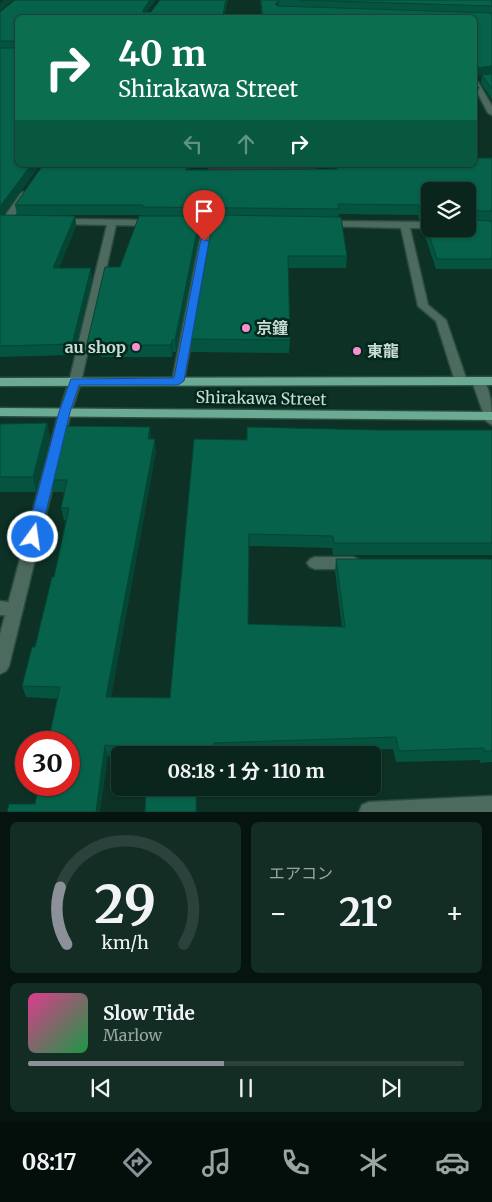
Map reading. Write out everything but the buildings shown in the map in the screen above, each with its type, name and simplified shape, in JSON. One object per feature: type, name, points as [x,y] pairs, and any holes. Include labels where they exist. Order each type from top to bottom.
[{"type":"main road","name":"Shirakawa Street","points":[[0,382],[492,381]]},
{"type":"main road","name":"Shirakawa Street","points":[[0,412],[491,418]]},
{"type":"street","points":[[477,80],[484,78]]},
{"type":"street","points":[[477,84],[491,108]]},
{"type":"street","points":[[8,220],[28,189]]},
{"type":"street","points":[[45,221],[160,223]]},
{"type":"street","points":[[0,666],[7,608],[75,382],[112,223]]},
{"type":"street","points":[[179,223],[237,224]]},
{"type":"street","points":[[178,381],[208,224]]},
{"type":"street","points":[[316,224],[421,225]]},
{"type":"street","points":[[405,225],[423,306],[441,320],[461,380]]},
{"type":"street","points":[[478,381],[491,418]]},
{"type":"street","points":[[315,563],[364,563]]},
{"type":"street","points":[[369,812],[492,806]]},
{"type":"shaded area","points":[[209,167],[317,167],[319,176],[207,174]]},
{"type":"place","name":"京鐘","points":[[246,328]]},
{"type":"place","name":"au shop","points":[[136,347]]},
{"type":"place","name":"東龍","points":[[357,351]]},
{"type":"route","points":[[33,537],[65,412],[75,382],[178,381],[204,241]]}]
